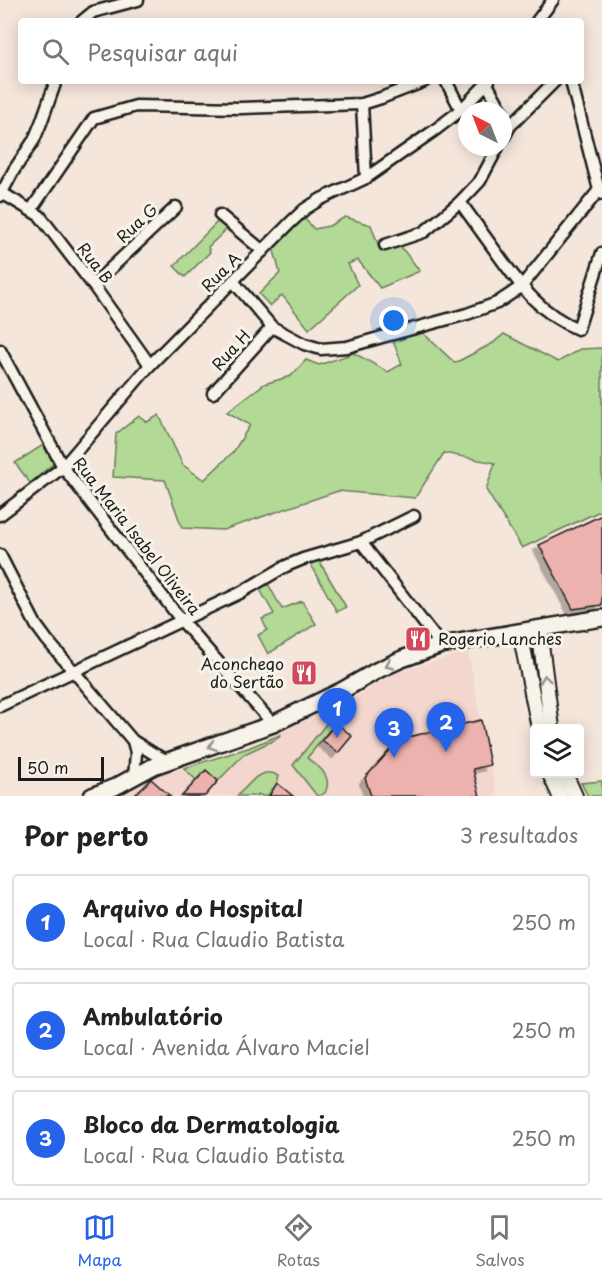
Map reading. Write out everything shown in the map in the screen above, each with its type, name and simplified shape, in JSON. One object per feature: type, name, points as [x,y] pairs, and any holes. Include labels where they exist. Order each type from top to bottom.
[{"type":"main road","points":[[92,796],[115,787],[154,766],[273,724],[378,670],[441,645],[602,618]]},
{"type":"street","points":[[86,18],[93,12],[138,0]]},
{"type":"street","points":[[541,17],[553,0]]},
{"type":"street","points":[[1,194],[34,140],[55,84]]},
{"type":"street","points":[[31,210],[94,118],[136,106],[263,108],[362,104],[417,84]]},
{"type":"street","points":[[448,84],[458,104]]},
{"type":"street","name":"Rua A","points":[[469,102],[486,84]]},
{"type":"street","points":[[489,84],[497,102]]},
{"type":"street","points":[[512,124],[552,84]]},
{"type":"street","points":[[233,281],[272,327],[311,347],[321,349],[347,347],[483,308],[506,297],[521,287],[601,191],[572,84]]},
{"type":"street","points":[[362,104],[366,178]]},
{"type":"street","name":"Rua A","points":[[0,515],[63,467],[150,365],[305,209],[366,178],[458,112]]},
{"type":"street","points":[[385,245],[424,232],[460,202],[480,181],[493,156]]},
{"type":"street","name":"Rua B","points":[[1,194],[40,216],[150,365]]},
{"type":"street","points":[[460,202],[521,287],[547,313],[578,329],[602,253]]},
{"type":"street","name":"Rua G","points":[[93,285],[176,207]]},
{"type":"street","points":[[220,215],[263,251]]},
{"type":"street","name":"Rua H","points":[[213,393],[272,327]]},
{"type":"street","name":"Rua Maria Isabel Oliveira","points":[[0,350],[63,467],[181,620],[273,724]]},
{"type":"street","points":[[0,706],[240,593],[295,562],[361,542],[414,516]]},
{"type":"street","points":[[361,542],[441,645]]},
{"type":"street","points":[[0,555],[36,625],[73,672],[133,741],[168,761]]},
{"type":"street","points":[[539,629],[551,724]]},
{"type":"street","points":[[520,632],[538,724]]},
{"type":"street","points":[[133,741],[136,753],[134,777]]},
{"type":"street","points":[[552,778],[560,796]]},
{"type":"street","points":[[567,778],[575,796]]},
{"type":"shaded area","points":[[468,651],[489,762],[498,796],[119,796],[120,793],[147,779],[248,748],[351,699],[396,673]]},
{"type":"green space","points":[[345,217],[371,225],[380,250],[401,247],[420,271],[380,288],[358,260],[348,264],[358,285],[309,329],[282,295],[270,306],[259,294],[280,273],[273,247],[304,218],[314,229],[329,226]]},
{"type":"green space","points":[[219,220],[228,228],[208,247],[210,252],[185,277],[174,266]]},
{"type":"green space","points":[[422,332],[455,363],[493,343],[504,334],[558,362],[580,349],[602,348],[602,510],[522,548],[486,490],[495,463],[444,453],[415,498],[338,491],[223,530],[182,528],[165,480],[113,477],[116,434],[139,416],[147,422],[159,415],[183,465],[204,480],[234,451],[250,425],[227,412],[264,384],[291,376],[306,360],[319,365],[354,353],[388,372],[402,364],[393,341]]},
{"type":"green space","points":[[43,445],[54,463],[30,483],[15,463]]},
{"type":"green space","points":[[318,559],[346,607],[337,612],[309,561]]},
{"type":"green space","points":[[267,582],[282,609],[302,601],[316,624],[268,654],[258,635],[267,630],[262,619],[274,614],[259,588]]},
{"type":"green space","points":[[344,702],[333,718],[336,723],[307,758],[322,770],[326,778],[326,791],[323,795],[317,796],[293,765]]},
{"type":"green space","points":[[280,735],[277,739],[244,754],[218,781],[206,770],[196,780],[184,768],[248,748]]},
{"type":"green space","points":[[265,773],[279,776],[269,796],[258,794],[257,796],[237,796],[256,777]]},
{"type":"green space","points":[[602,781],[602,796],[588,796],[581,783]]},
{"type":"building","points":[[602,515],[602,605],[573,609],[539,545]]},
{"type":"building","points":[[481,720],[490,765],[473,769],[480,796],[371,796],[365,778],[400,739]]},
{"type":"building","points":[[336,723],[352,736],[338,753],[322,740]]},
{"type":"building","points":[[206,770],[218,781],[205,796],[182,796]]},
{"type":"building","points":[[151,779],[170,796],[134,796]]},
{"type":"building","points":[[277,783],[293,796],[269,796]]},
{"type":"place","name":"Rogerio Lanches","points":[[418,639]]},
{"type":"place","name":"Aconchego do Sertão","points":[[304,673]]},
{"type":"place","name":"Arquivo do Hospital","points":[[337,738]]},
{"type":"place","name":"Ambulatório","points":[[446,752]]},
{"type":"place","name":"Bloco da Dermatologia","points":[[394,758]]}]
